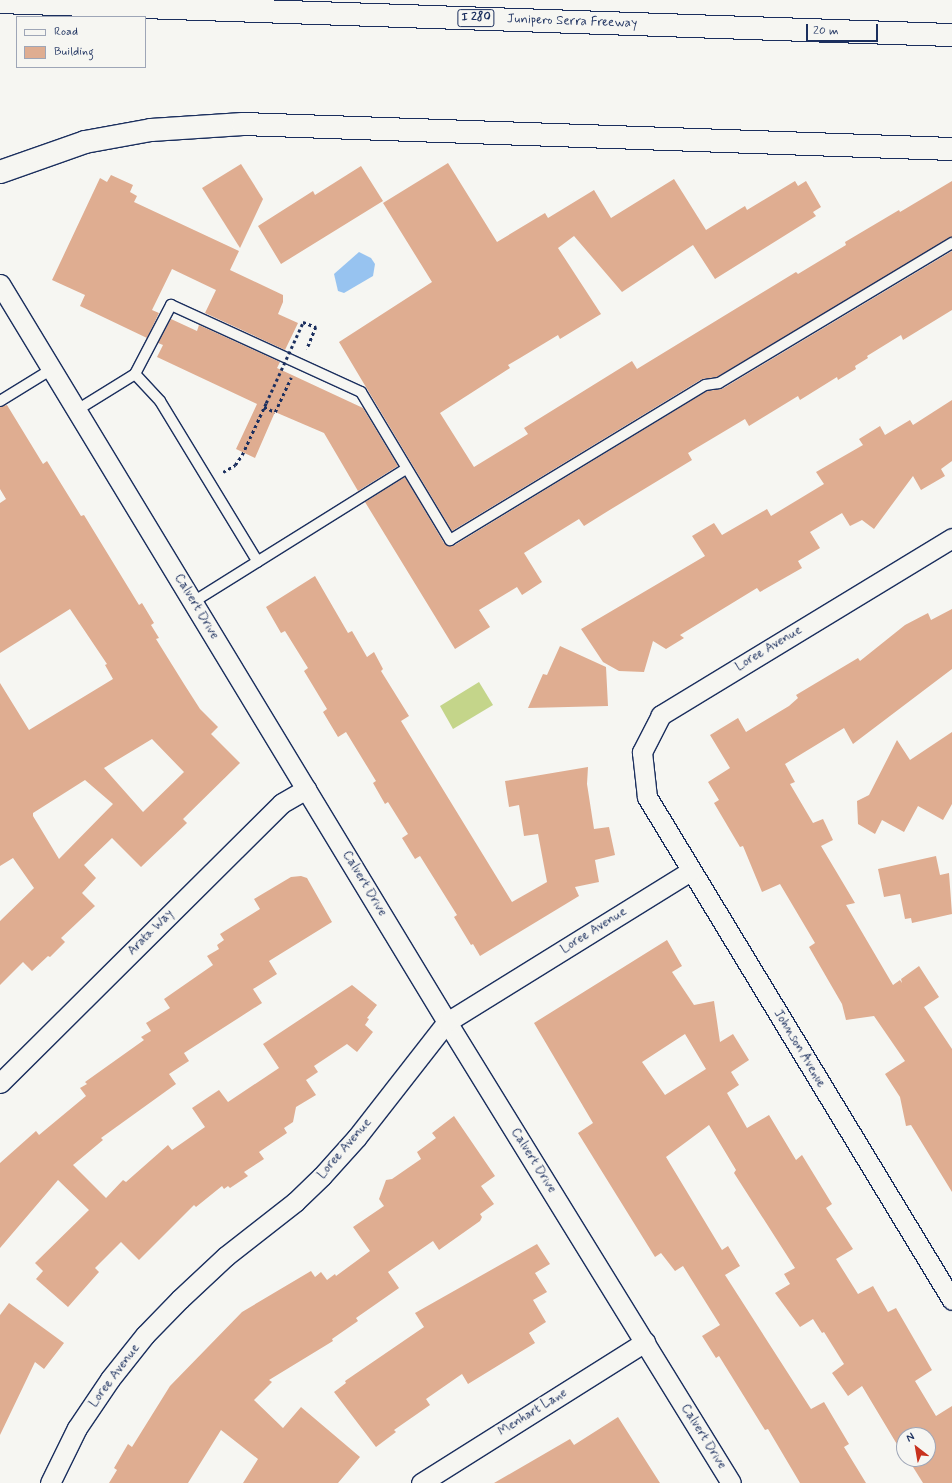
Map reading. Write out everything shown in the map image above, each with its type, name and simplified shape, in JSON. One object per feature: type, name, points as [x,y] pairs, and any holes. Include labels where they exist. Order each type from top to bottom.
[{"type":"highway","name":"Junipero Serra Freeway","points":[[0,2],[952,35]]},
{"type":"highway","points":[[0,172],[85,142],[151,130],[243,124],[952,149]]},
{"type":"street","name":"Calvert Drive","points":[[0,284],[78,410],[447,1022],[731,1483]]},
{"type":"street","name":"Loree Avenue","points":[[647,798],[642,752],[661,715],[952,538]]},
{"type":"street","name":"Arata Way","points":[[0,1083],[282,802],[306,789]]},
{"type":"street","name":"Johnson Avenue","points":[[647,798],[952,1300]]},
{"type":"street","name":"Loree Avenue","points":[[50,1483],[77,1428],[110,1379],[145,1335],[180,1298],[226,1256],[295,1202],[322,1176],[357,1137],[447,1022],[691,871]]},
{"type":"street","name":"Menhart Lane","points":[[421,1483],[645,1342]]},
{"type":"lane","points":[[78,410],[135,374],[171,305],[361,392],[450,540],[706,385],[719,382],[952,244]]},
{"type":"lane","points":[[0,401],[52,369]]},
{"type":"lane","points":[[135,374],[160,401],[258,562]]},
{"type":"lane","points":[[193,602],[406,469]]},
{"type":"path","points":[[235,465],[242,455],[303,322],[316,327],[305,353]]},
{"type":"path","points":[[264,407],[275,412],[292,377]]},
{"type":"green space","points":[[479,682],[493,705],[453,729],[440,706]]},
{"type":"water","points":[[359,252],[371,258],[375,264],[373,276],[344,293],[338,291],[334,274]]},
{"type":"building","points":[[448,163],[497,242],[545,213],[548,218],[594,190],[611,218],[674,179],[706,230],[745,206],[747,210],[795,181],[798,186],[806,181],[821,207],[813,212],[816,216],[715,279],[693,245],[622,292],[574,236],[558,248],[601,314],[560,339],[558,335],[508,365],[510,368],[440,413],[474,467],[528,434],[524,428],[632,361],[637,369],[796,272],[798,274],[846,245],[845,242],[952,181],[952,237],[717,377],[702,379],[452,531],[339,342],[432,282],[383,203]]},
{"type":"building","points":[[241,164],[263,199],[240,248],[202,188]]},
{"type":"building","points":[[361,166],[383,201],[281,264],[258,226],[313,191],[315,195]]},
{"type":"building","points":[[111,175],[133,185],[130,192],[137,196],[134,202],[239,251],[230,270],[283,295],[283,302],[278,314],[298,323],[285,350],[205,313],[216,290],[172,269],[152,310],[159,313],[147,338],[80,306],[85,295],[52,280],[100,178],[107,182]]},
{"type":"building","points":[[952,251],[952,310],[903,340],[901,335],[867,356],[868,358],[855,366],[856,369],[838,380],[837,377],[800,400],[798,396],[749,426],[745,419],[688,453],[692,460],[584,526],[579,519],[524,553],[542,582],[522,595],[517,587],[479,610],[490,627],[455,649],[365,502],[405,477],[444,543],[453,546],[707,391],[722,389]]},
{"type":"building","points":[[171,319],[197,331],[199,325],[280,362],[277,368],[363,408],[398,466],[358,491],[324,433],[275,412],[255,458],[236,449],[257,404],[157,357],[163,345],[158,343]]},
{"type":"building","points":[[952,400],[952,461],[941,469],[945,476],[921,490],[913,476],[874,529],[862,520],[850,526],[842,513],[810,532],[820,548],[798,561],[802,568],[760,592],[757,588],[680,635],[684,638],[666,649],[653,641],[644,672],[619,671],[603,662],[581,629],[705,556],[692,536],[714,523],[722,535],[767,509],[771,516],[824,484],[816,472],[863,445],[859,439],[880,426],[885,435],[910,420],[913,425]]},
{"type":"building","points":[[7,405],[43,464],[47,461],[81,516],[84,515],[139,605],[142,603],[154,623],[151,625],[159,638],[156,639],[184,684],[200,709],[218,727],[211,734],[240,763],[183,819],[187,823],[141,867],[112,838],[84,865],[96,878],[82,893],[95,906],[61,938],[65,942],[50,957],[48,956],[32,971],[23,962],[0,985],[0,921],[34,888],[13,858],[0,866],[0,683],[29,730],[113,679],[105,665],[107,664],[70,609],[0,653],[0,503],[6,499],[0,489],[0,407]],"holes":[[[152,739],[184,772],[143,812],[104,768]],[[85,780],[113,804],[59,859],[33,816],[33,813]]]},
{"type":"building","points":[[315,576],[348,633],[352,631],[367,657],[374,652],[383,669],[381,671],[409,716],[401,721],[512,902],[547,882],[538,834],[524,836],[519,805],[509,807],[505,781],[588,767],[587,784],[594,829],[609,827],[615,855],[595,860],[599,882],[575,887],[579,896],[480,956],[473,944],[471,945],[454,917],[457,915],[420,856],[415,859],[402,838],[408,834],[388,802],[385,804],[373,783],[376,781],[346,732],[338,737],[323,712],[327,709],[304,671],[308,668],[285,631],[281,633],[266,607]]},
{"type":"building","points":[[952,609],[952,669],[853,744],[844,728],[785,764],[795,782],[790,784],[813,823],[823,819],[833,840],[821,846],[855,903],[846,905],[893,985],[900,980],[902,983],[901,979],[919,966],[939,997],[924,1007],[952,1049],[952,1192],[911,1125],[906,1126],[900,1097],[885,1074],[905,1061],[874,1016],[846,1020],[842,1004],[809,947],[815,943],[780,884],[762,892],[743,846],[740,847],[714,803],[719,800],[708,782],[730,768],[710,735],[738,718],[746,732],[789,706],[798,698],[796,695],[858,658],[860,661],[905,625],[928,613],[931,620]]},
{"type":"building","points":[[560,646],[606,667],[608,706],[528,708],[543,674],[547,675]]},
{"type":"building","points":[[952,732],[952,804],[943,820],[918,806],[904,832],[882,820],[875,834],[858,824],[857,801],[869,795],[897,740],[910,760]]},
{"type":"building","points":[[936,856],[940,875],[949,873],[952,914],[912,923],[911,918],[905,919],[900,894],[884,897],[878,869]]},
{"type":"building","points":[[301,876],[307,878],[332,922],[269,961],[277,974],[253,989],[262,1003],[184,1053],[189,1061],[169,1074],[176,1084],[101,1138],[103,1140],[73,1165],[106,1198],[123,1180],[126,1182],[168,1145],[172,1150],[205,1127],[192,1108],[219,1090],[228,1102],[279,1068],[263,1044],[352,985],[377,1005],[367,1018],[369,1019],[365,1025],[373,1032],[357,1052],[347,1044],[314,1066],[318,1072],[306,1080],[316,1095],[296,1107],[293,1122],[284,1128],[287,1133],[259,1152],[264,1159],[244,1172],[248,1176],[230,1188],[228,1186],[224,1189],[222,1186],[196,1207],[194,1205],[139,1260],[121,1242],[95,1268],[99,1272],[68,1307],[36,1279],[43,1271],[35,1263],[89,1210],[58,1180],[0,1248],[0,1163],[36,1131],[39,1135],[86,1096],[80,1088],[87,1084],[85,1082],[144,1040],[141,1037],[151,1031],[146,1023],[170,1008],[164,999],[213,965],[207,956],[219,949],[217,945],[224,940],[220,934],[260,909],[254,899],[291,877]]},
{"type":"building","points":[[667,940],[682,966],[672,972],[694,1005],[714,1001],[720,1042],[733,1034],[749,1060],[731,1072],[739,1085],[727,1093],[747,1128],[769,1115],[796,1160],[802,1155],[832,1204],[826,1208],[853,1249],[836,1259],[858,1294],[873,1286],[888,1312],[896,1308],[932,1370],[915,1381],[936,1416],[952,1406],[952,1483],[923,1483],[913,1467],[936,1467],[936,1427],[896,1427],[896,1443],[862,1386],[848,1396],[832,1373],[844,1364],[824,1332],[822,1333],[813,1319],[800,1327],[775,1293],[790,1284],[784,1274],[795,1268],[734,1173],[736,1170],[709,1125],[666,1157],[722,1250],[728,1246],[740,1266],[725,1275],[811,1409],[824,1402],[849,1444],[844,1447],[866,1483],[800,1483],[768,1429],[765,1430],[719,1356],[716,1358],[702,1336],[720,1325],[683,1266],[675,1271],[661,1253],[655,1257],[578,1133],[593,1123],[534,1023]],"holes":[[[685,1034],[706,1069],[665,1095],[642,1062]]]},
{"type":"building","points":[[454,1116],[495,1176],[481,1186],[494,1204],[480,1214],[482,1217],[480,1221],[439,1250],[433,1241],[388,1272],[399,1288],[356,1318],[358,1321],[332,1339],[333,1341],[269,1380],[272,1382],[254,1400],[283,1428],[301,1407],[360,1457],[338,1483],[243,1483],[258,1459],[221,1430],[188,1483],[109,1483],[117,1470],[114,1468],[128,1444],[132,1447],[170,1386],[242,1312],[311,1271],[315,1277],[321,1272],[327,1280],[335,1274],[336,1276],[370,1251],[353,1227],[384,1206],[379,1199],[386,1180],[392,1179],[421,1159],[417,1152],[436,1138],[432,1133]]},
{"type":"building","points":[[537,1244],[550,1264],[535,1273],[547,1292],[533,1300],[546,1322],[529,1333],[535,1343],[468,1384],[462,1374],[426,1399],[430,1405],[394,1430],[396,1432],[376,1447],[334,1392],[346,1383],[345,1381],[424,1327],[415,1313]]},
{"type":"building","points":[[9,1303],[64,1343],[44,1369],[35,1362],[0,1435],[0,1315]]},
{"type":"building","points":[[618,1417],[660,1483],[494,1483],[570,1439],[574,1445]]}]
